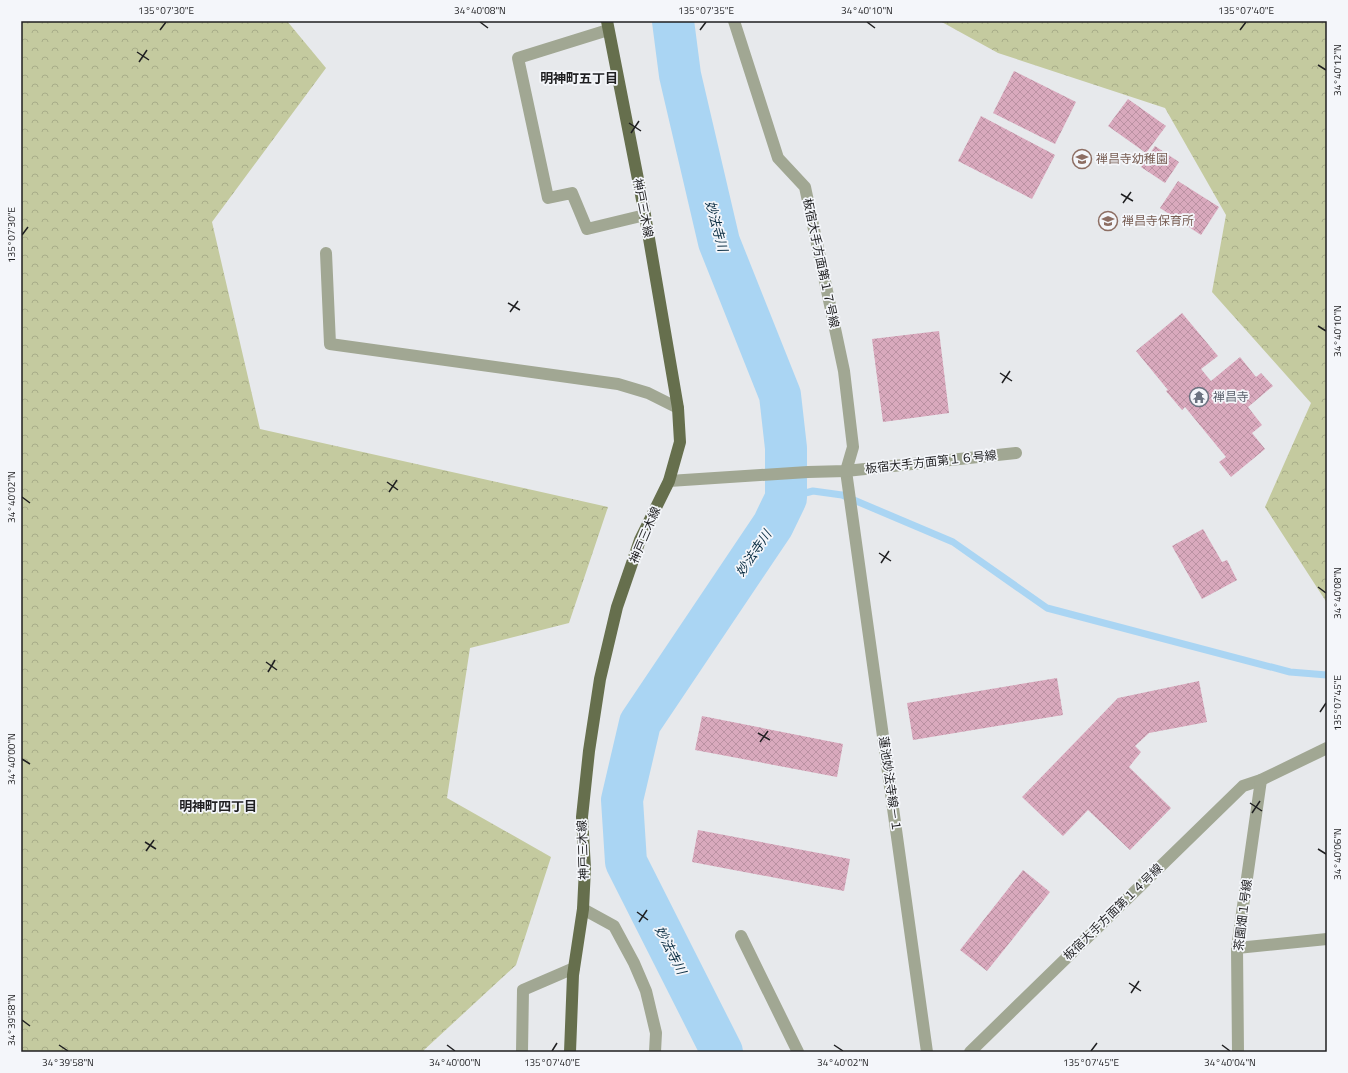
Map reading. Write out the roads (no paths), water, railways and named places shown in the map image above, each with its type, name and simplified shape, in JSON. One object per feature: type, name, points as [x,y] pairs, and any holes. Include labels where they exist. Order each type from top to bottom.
[{"type":"main road","name":"神戸三木線","points":[[570,1052],[574,968],[583,909],[585,868],[582,817],[589,751],[600,679],[617,607],[640,540],[669,481],[680,442],[678,408],[645,215],[608,25]]},
{"type":"street","name":"板宿大手方面第１７号線","points":[[734,21],[778,158],[804,187],[844,372],[853,447],[847,476]]},
{"type":"street","points":[[608,25],[518,58],[548,198],[572,193],[587,229],[645,215]]},
{"type":"street","points":[[326,253],[330,344],[618,384],[648,393],[678,408]]},
{"type":"street","name":"板宿大手方面第１６号線","points":[[669,481],[808,472],[847,476],[1016,453]]},
{"type":"street","name":"蓮池妙法寺線－１","points":[[847,476],[927,1052]]},
{"type":"street","name":"板宿大手方面第１４号線","points":[[970,1052],[1243,786],[1261,780],[1327,748]]},
{"type":"street","name":"茶園畑１号線","points":[[1238,1052],[1237,948],[1261,780]]},
{"type":"street","points":[[583,909],[614,926],[634,963],[646,991],[656,1033],[655,1052]]},
{"type":"street","points":[[741,936],[798,1052]]},
{"type":"street","points":[[1237,948],[1327,939]]},
{"type":"street","points":[[522,1052],[523,990],[574,968]]},
{"type":"waterway","name":"妙法寺川","points":[[673,21],[680,75],[719,242],[780,395],[786,448],[786,498],[773,525],[640,723],[622,800],[626,862],[722,1052]]},
{"type":"waterway","points":[[786,498],[813,491],[842,495],[953,542],[1047,608],[1290,672],[1327,675]]},
{"type":"place","name":"禅昌寺幼稚園","points":[[1082,159]]},
{"type":"place","name":"禅昌寺保育所","points":[[1108,221]]},
{"type":"place","name":"禅昌寺","points":[[1199,397]]},
{"type":"district","name":"明神町五丁目","points":[[579,78]]},
{"type":"district","name":"明神町四丁目","points":[[218,806]]}]
